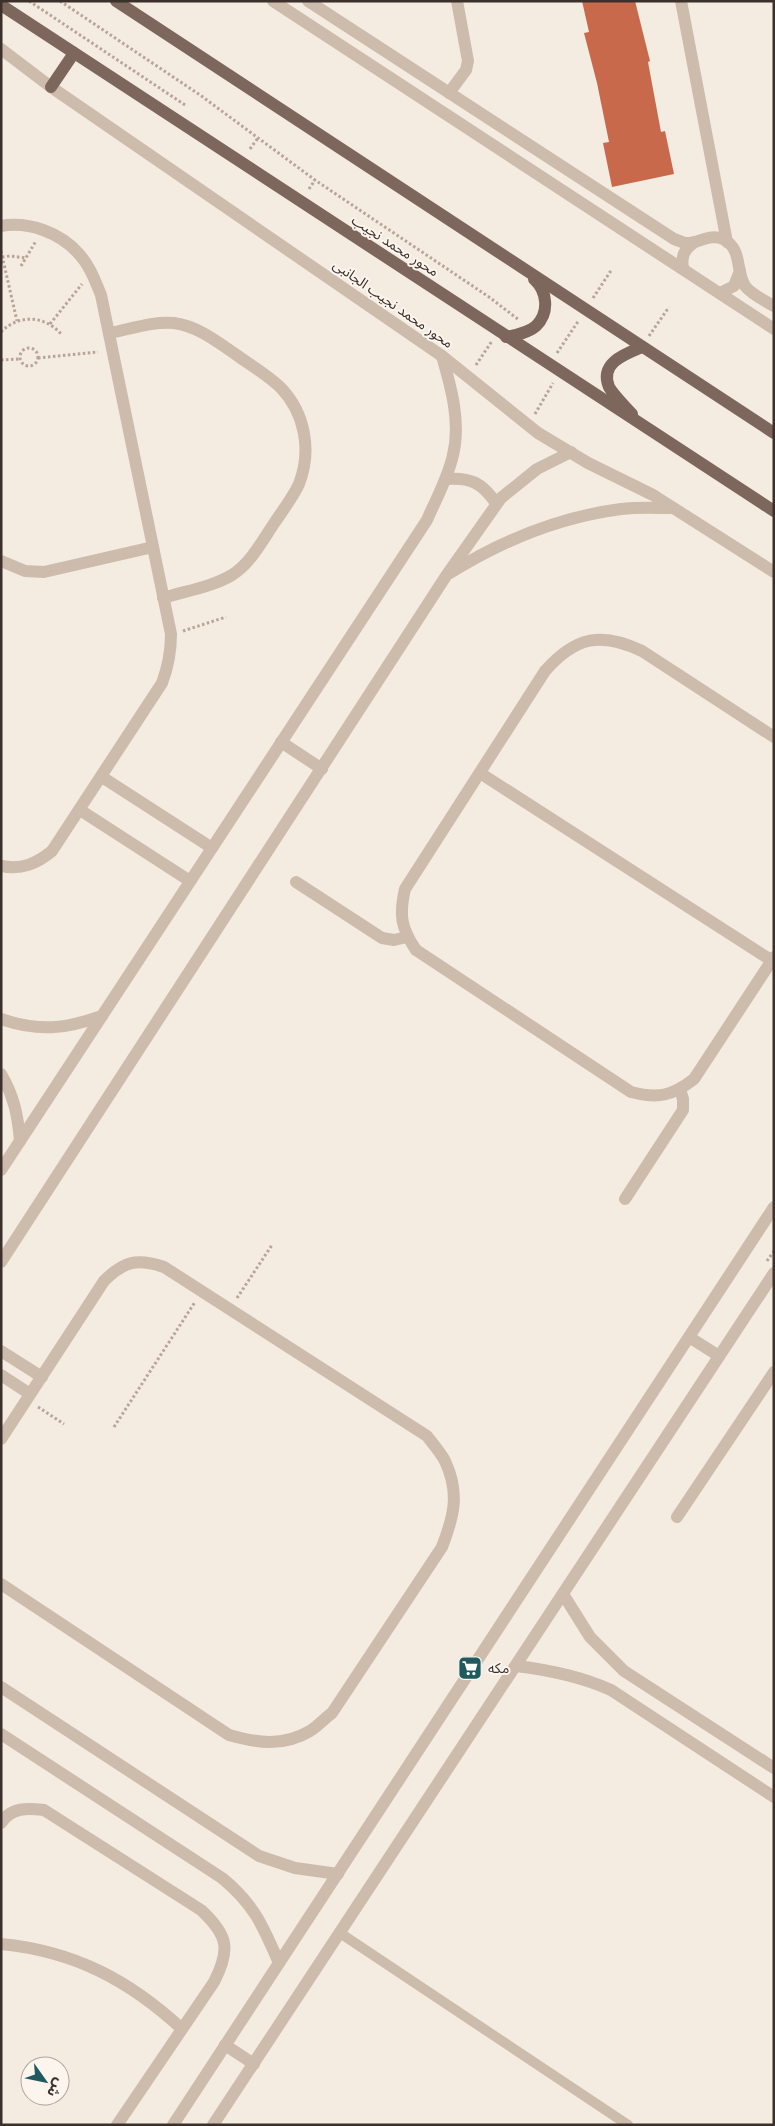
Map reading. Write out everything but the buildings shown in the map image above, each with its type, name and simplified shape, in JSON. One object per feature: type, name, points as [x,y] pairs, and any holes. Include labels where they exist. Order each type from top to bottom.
[{"type":"main road","points":[[116,1],[774,433]]},
{"type":"main road","name":"محور محمد نجيب","points":[[1,6],[774,511]]},
{"type":"main road","points":[[51,87],[74,53]]},
{"type":"main road","points":[[502,334],[524,333],[536,326],[544,313],[546,299],[540,285],[518,264]]},
{"type":"main road","points":[[642,347],[616,358],[609,367],[607,377],[609,388],[642,425]]},
{"type":"street","points":[[273,1],[774,329]]},
{"type":"street","points":[[308,1],[674,239],[685,243],[711,237],[720,238],[727,242],[736,250],[740,271],[747,289],[774,306]]},
{"type":"street","points":[[437,109],[466,70],[468,61],[457,1]]},
{"type":"street","points":[[680,1],[727,242]]},
{"type":"street","name":"محور محمد نجيب الجانبى","points":[[1,49],[51,87],[442,356],[528,426],[671,508],[774,572]]},
{"type":"street","points":[[1,226],[25,226],[43,230],[62,240],[79,254],[91,272],[101,295],[114,350],[171,634],[168,668],[162,684],[52,851],[38,862],[21,868],[1,866]]},
{"type":"street","points":[[683,269],[684,253],[688,246],[695,242]]},
{"type":"street","points":[[720,293],[734,286],[740,271]]},
{"type":"street","points":[[110,332],[158,324],[175,324],[191,328],[214,340],[280,387],[293,404],[302,422],[306,443],[305,464],[299,484],[251,557],[242,567],[219,581],[163,598]]},
{"type":"street","points":[[1,1170],[427,520],[446,479],[453,454],[455,435],[453,392],[442,356]]},
{"type":"street","points":[[1,1262],[446,576],[496,503],[537,469],[571,452]]},
{"type":"street","points":[[446,479],[461,478],[475,482],[488,491],[496,503]]},
{"type":"street","points":[[446,576],[492,548],[550,525],[620,509],[671,508]]},
{"type":"street","points":[[1,561],[25,571],[44,572],[153,547]]},
{"type":"street","points":[[480,773],[773,962],[694,1079],[680,1090],[664,1095],[647,1096],[631,1092],[416,950],[407,937],[402,921],[405,889],[545,671],[559,654],[578,643],[600,639],[622,641],[642,650],[774,737]]},
{"type":"street","points":[[281,742],[322,769]]},
{"type":"street","points":[[102,777],[212,848]]},
{"type":"street","points":[[80,810],[190,881]]},
{"type":"street","points":[[296,882],[382,938],[394,940],[407,937]]},
{"type":"street","points":[[1,1019],[21,1026],[48,1029],[76,1025],[102,1016]]},
{"type":"street","points":[[1,1074],[9,1088],[18,1114],[20,1141]]},
{"type":"street","points":[[625,1199],[682,1110],[683,1100],[680,1090]]},
{"type":"street","points":[[173,2125],[774,1207]]},
{"type":"street","points":[[1,1439],[104,1281],[116,1269],[132,1262],[148,1261],[164,1267],[427,1436],[445,1460],[454,1489],[453,1519],[442,1547],[332,1713],[310,1731],[284,1741],[256,1742],[229,1736],[1,1584]]},
{"type":"street","points":[[213,2125],[774,1273]]},
{"type":"street","points":[[689,1337],[719,1356]]},
{"type":"street","points":[[1,1351],[42,1377]]},
{"type":"street","points":[[1,1375],[29,1397]]},
{"type":"street","points":[[677,1517],[772,1379]]},
{"type":"street","points":[[563,1594],[590,1637],[624,1671],[774,1768]]},
{"type":"street","points":[[516,1666],[590,1680],[611,1690],[774,1797]]},
{"type":"street","points":[[1,1687],[259,1856],[295,1868],[338,1874]]},
{"type":"street","points":[[1,1734],[230,1884],[251,1905],[262,1922],[279,1963]]},
{"type":"street","points":[[1,1823],[16,1810],[28,1808],[44,1810],[201,1910],[216,1924],[224,1943],[223,1963],[214,1982],[118,2125]]},
{"type":"street","points":[[1,1944],[52,1953],[97,1969],[139,1993],[182,2029]]},
{"type":"street","points":[[226,2045],[254,2064]]},
{"type":"lane","points":[[340,1933],[628,2125]]},
{"type":"path","points":[[60,1],[200,95],[315,180],[394,235],[496,302],[517,317],[520,324]]},
{"type":"path","points":[[250,149],[258,138]]},
{"type":"path","points":[[310,189],[315,180]]},
{"type":"path","points":[[21,266],[43,230]]},
{"type":"path","points":[[391,240],[394,235]]},
{"type":"path","points":[[1,250],[17,321]]},
{"type":"path","points":[[2,257],[26,258]]},
{"type":"path","points":[[50,324],[91,272]]},
{"type":"path","points":[[642,347],[668,307]]},
{"type":"path","points":[[1,332],[17,321],[28,318],[50,324],[62,335]]},
{"type":"path","points":[[468,378],[502,334]]},
{"type":"path","points":[[26,348],[35,350],[38,358],[34,366],[29,367],[24,366],[19,358],[22,350],[26,348]]},
{"type":"path","points":[[38,358],[114,350]]},
{"type":"path","points":[[1,360],[19,358]]},
{"type":"path","points":[[528,426],[560,372]]},
{"type":"path","points":[[171,634],[226,617]]},
{"type":"path","points":[[230,1309],[272,1245]]},
{"type":"path","points":[[114,1427],[202,1291]]},
{"type":"path","points":[[29,1397],[64,1424]]},
{"type":"place","name":"مكه","points":[[470,1668]]}]
